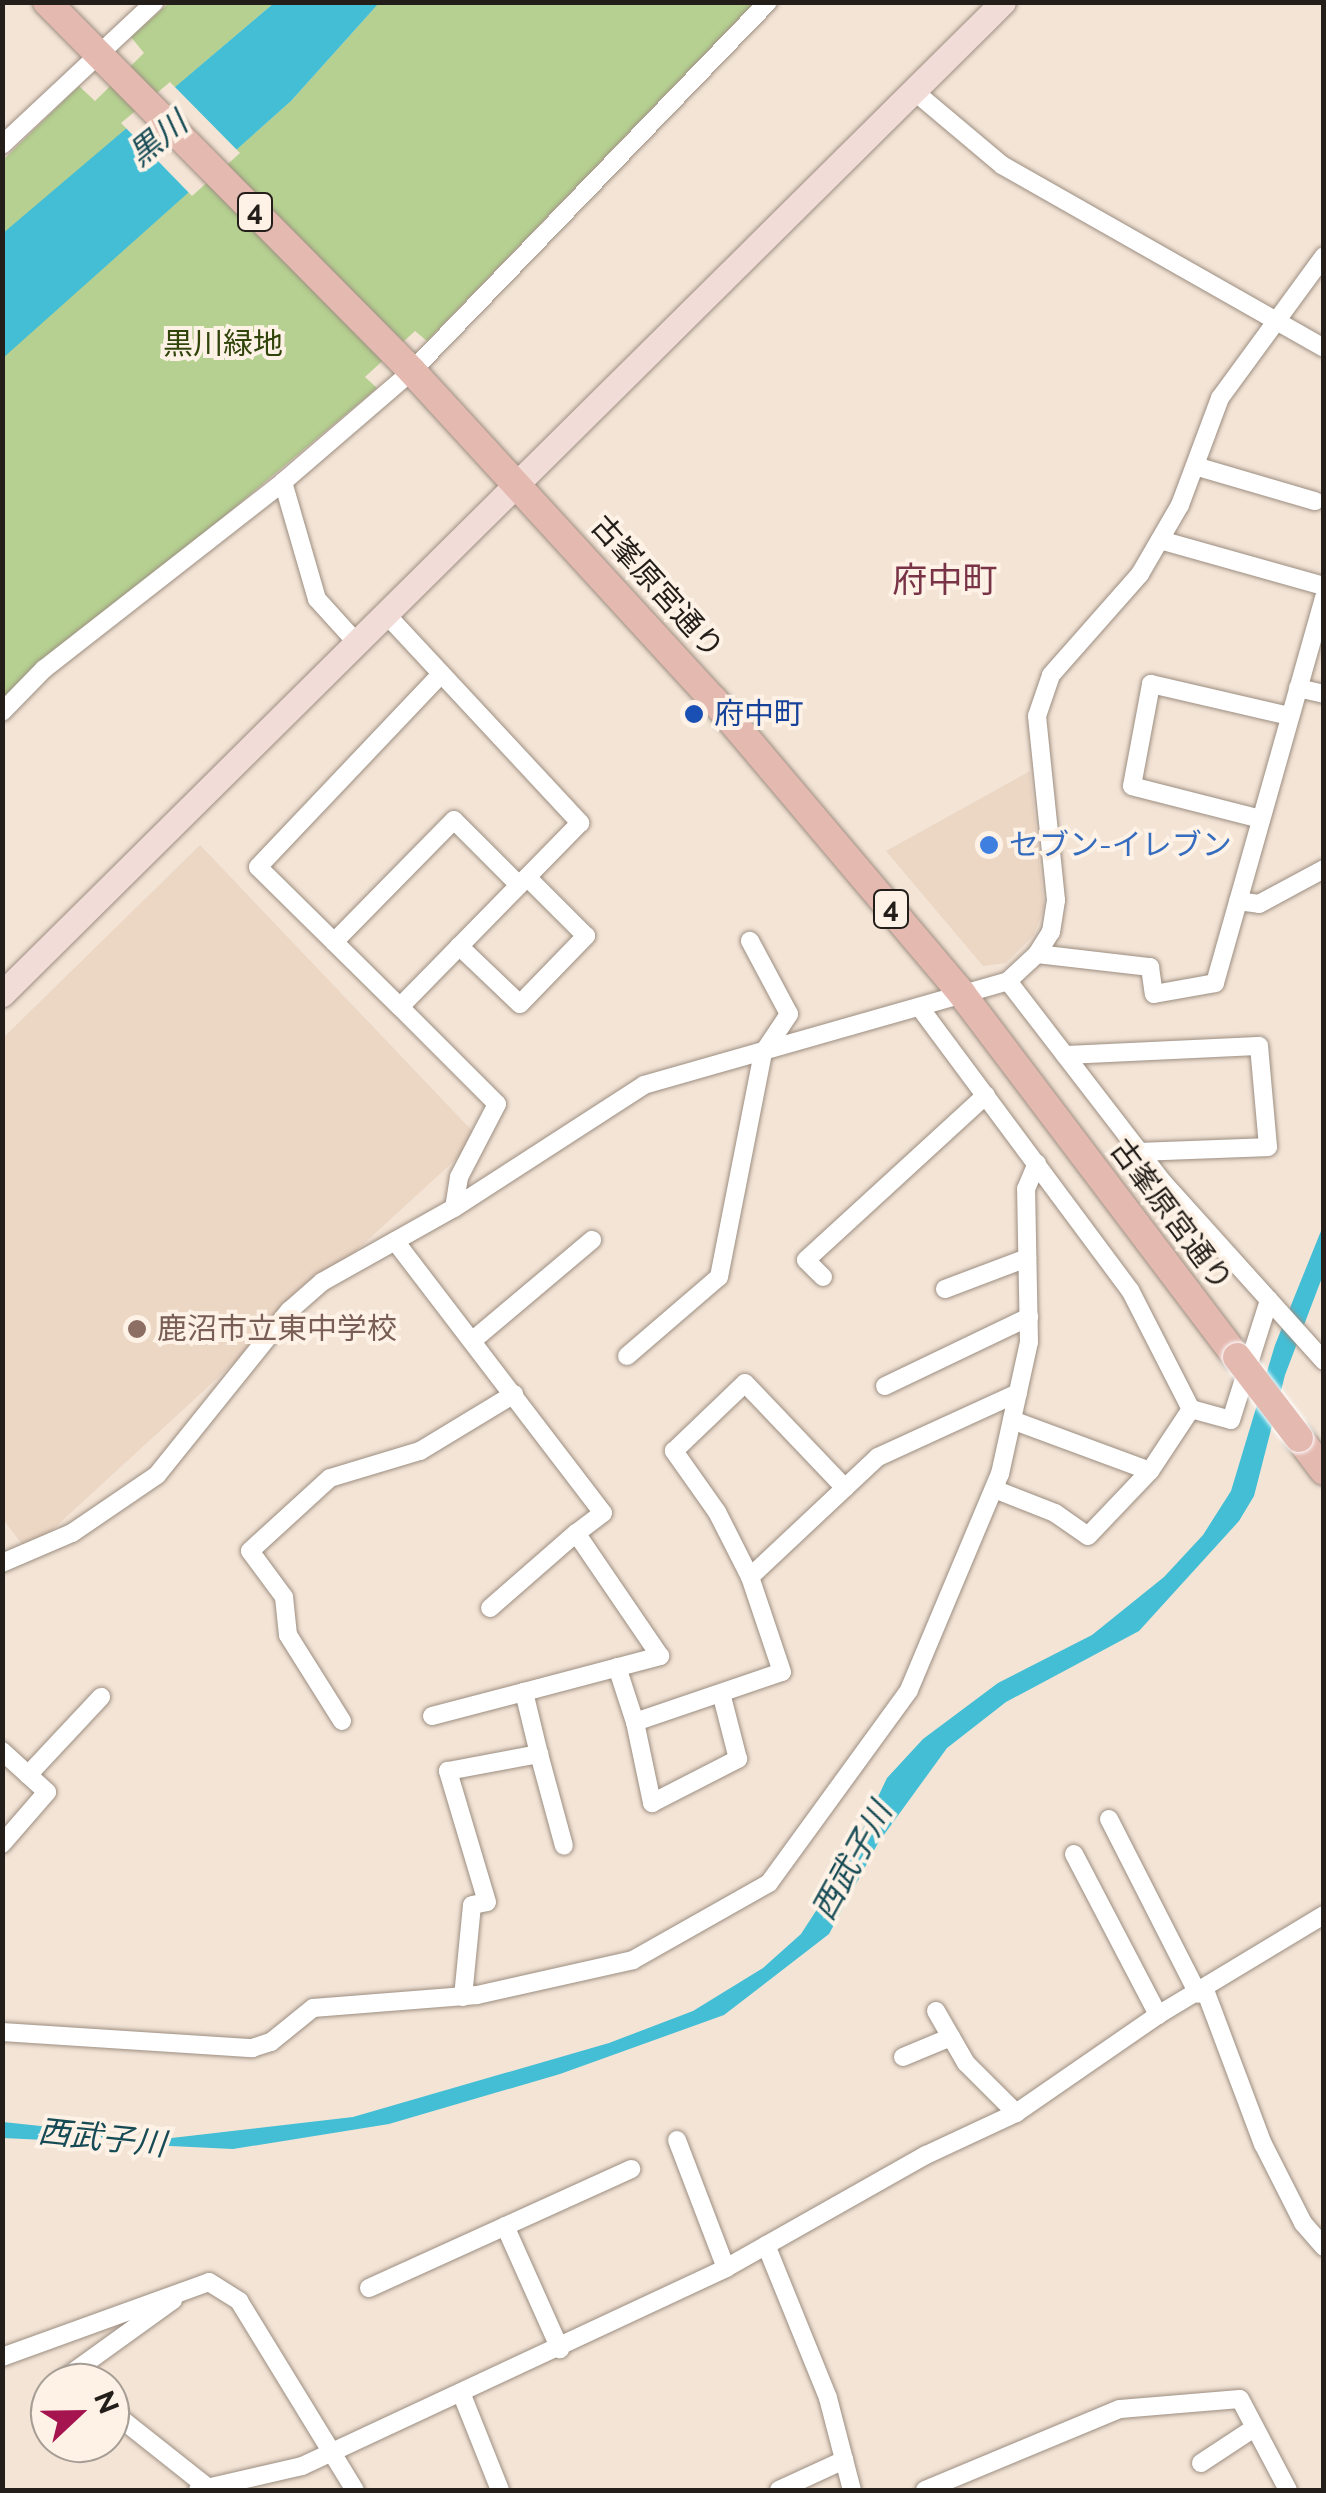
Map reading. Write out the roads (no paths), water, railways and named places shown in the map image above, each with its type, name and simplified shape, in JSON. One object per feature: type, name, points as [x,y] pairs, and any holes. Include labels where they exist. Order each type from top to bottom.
[{"type":"main road","name":"古峯原宮通り","points":[[47,2],[408,367],[713,698],[962,994],[1324,1471]]},
{"type":"street","points":[[2,145],[103,58],[155,2]]},
{"type":"street","points":[[2,712],[125,602],[282,482],[408,367],[768,2]]},
{"type":"street","points":[[2,994],[1003,2]]},
{"type":"street","points":[[915,92],[1002,165],[1324,348]]},
{"type":"street","points":[[2,1563],[72,1533],[157,1475],[288,1311],[322,1282],[454,1208],[644,1085],[921,1009],[1008,981],[1037,954],[1051,932],[1056,900],[1037,716],[1050,675],[1140,574],[1194,466],[1220,398],[1324,256]]},
{"type":"street","points":[[1194,466],[1315,500]]},
{"type":"street","points":[[282,482],[317,599],[356,642]]},
{"type":"street","points":[[1160,540],[1324,586]]},
{"type":"street","points":[[1037,954],[1150,967],[1154,994],[1215,983],[1324,597]]},
{"type":"street","points":[[385,613],[580,822],[400,1006]]},
{"type":"street","points":[[442,674],[258,867],[497,1104],[459,1176],[454,1208]]},
{"type":"street","points":[[1261,819],[1132,786],[1151,684],[1290,716]]},
{"type":"street","points":[[1298,688],[1324,694]]},
{"type":"street","points":[[334,942],[454,820],[586,936],[520,1004],[459,946]]},
{"type":"street","points":[[1238,901],[1259,904],[1324,869]]},
{"type":"street","points":[[627,1356],[719,1277],[763,1053],[789,1014],[750,941]]},
{"type":"street","points":[[1008,981],[1140,1152],[1324,1360]]},
{"type":"street","points":[[921,1009],[1130,1290],[1192,1409],[1230,1420],[1270,1300]]},
{"type":"street","points":[[1065,1055],[1259,1046],[1268,1147],[1140,1152]]},
{"type":"street","points":[[823,1277],[806,1260],[986,1095]]},
{"type":"street","points":[[2,2032],[252,2048],[271,2042],[313,2008],[463,1996],[633,1960],[769,1883],[909,1690],[994,1489],[1018,1393],[1029,1317],[1026,1189],[1037,1163]]},
{"type":"street","points":[[472,1341],[592,1240]]},
{"type":"street","points":[[395,1242],[602,1513],[490,1608]]},
{"type":"street","points":[[945,1289],[1027,1258]]},
{"type":"street","points":[[884,1386],[1029,1317]]},
{"type":"street","points":[[634,1722],[782,1672],[750,1577],[717,1512],[674,1450],[745,1383],[846,1488]]},
{"type":"street","points":[[750,1577],[878,1457],[1018,1393]]},
{"type":"street","points":[[342,1721],[288,1635],[284,1596],[250,1551],[330,1478],[420,1451],[514,1394]]},
{"type":"street","points":[[994,1489],[1055,1513],[1088,1536],[1150,1471],[1192,1409]]},
{"type":"street","points":[[1012,1420],[1150,1471]]},
{"type":"street","points":[[432,1716],[660,1656],[576,1533]]},
{"type":"street","points":[[618,1667],[652,1803],[738,1759],[720,1693]]},
{"type":"street","points":[[524,1692],[564,1846]]},
{"type":"street","points":[[28,1774],[101,1696]]},
{"type":"street","points":[[2,1751],[47,1792],[2,1844]]},
{"type":"street","points":[[463,1996],[472,1905],[487,1902],[448,1771],[538,1754]]},
{"type":"street","points":[[1109,1819],[1202,1992],[1264,2144],[1303,2223],[1324,2247]]},
{"type":"street","points":[[1074,1854],[1158,2015]]},
{"type":"street","points":[[130,2427],[205,2489],[331,2454],[726,2268],[926,2155],[1016,2113],[1158,2015],[1202,1992],[1324,1915]]},
{"type":"street","points":[[936,2011],[966,2063],[1016,2113]]},
{"type":"street","points":[[904,2057],[951,2037]]},
{"type":"street","points":[[676,2140],[726,2268]]},
{"type":"street","points":[[369,2288],[631,2168]]},
{"type":"street","points":[[505,2226],[560,2349]]},
{"type":"street","points":[[766,2245],[828,2398],[852,2490]]},
{"type":"street","points":[[2,2357],[210,2282],[238,2301],[355,2490]]},
{"type":"street","points":[[85,2363],[181,2292]]},
{"type":"street","points":[[462,2395],[500,2490]]},
{"type":"street","points":[[924,2490],[1120,2409],[1240,2399],[1251,2430],[1288,2490]]},
{"type":"street","points":[[1201,2462],[1251,2430]]},
{"type":"street","points":[[778,2490],[844,2460]]},
{"type":"water","name":"黒川","points":[[274,3],[379,3],[291,101],[3,358],[2,234]]},
{"type":"water","name":"西武子川","points":[[1323,1226],[1323,1275],[1285,1375],[1254,1496],[1239,1521],[1139,1631],[1006,1702],[947,1748],[878,1843],[829,1934],[724,2015],[560,2074],[389,2124],[233,2149],[3,2138],[3,2122],[163,2139],[353,2117],[609,2043],[693,2011],[763,1968],[801,1934],[845,1866],[887,1778],[923,1739],[998,1683],[1092,1635],[1164,1577],[1203,1535],[1231,1491],[1275,1345]]},
{"type":"place","name":"府中町","points":[[694,714]]},
{"type":"place","name":"セブン-イレブン","points":[[989,845]]},
{"type":"place","name":"鹿沼市立東中学校","points":[[137,1329]]},
{"type":"district","name":"府中町","points":[[945,580]]},
{"type":"park label","name":"黒川緑地","points":[[223,344]]}]
